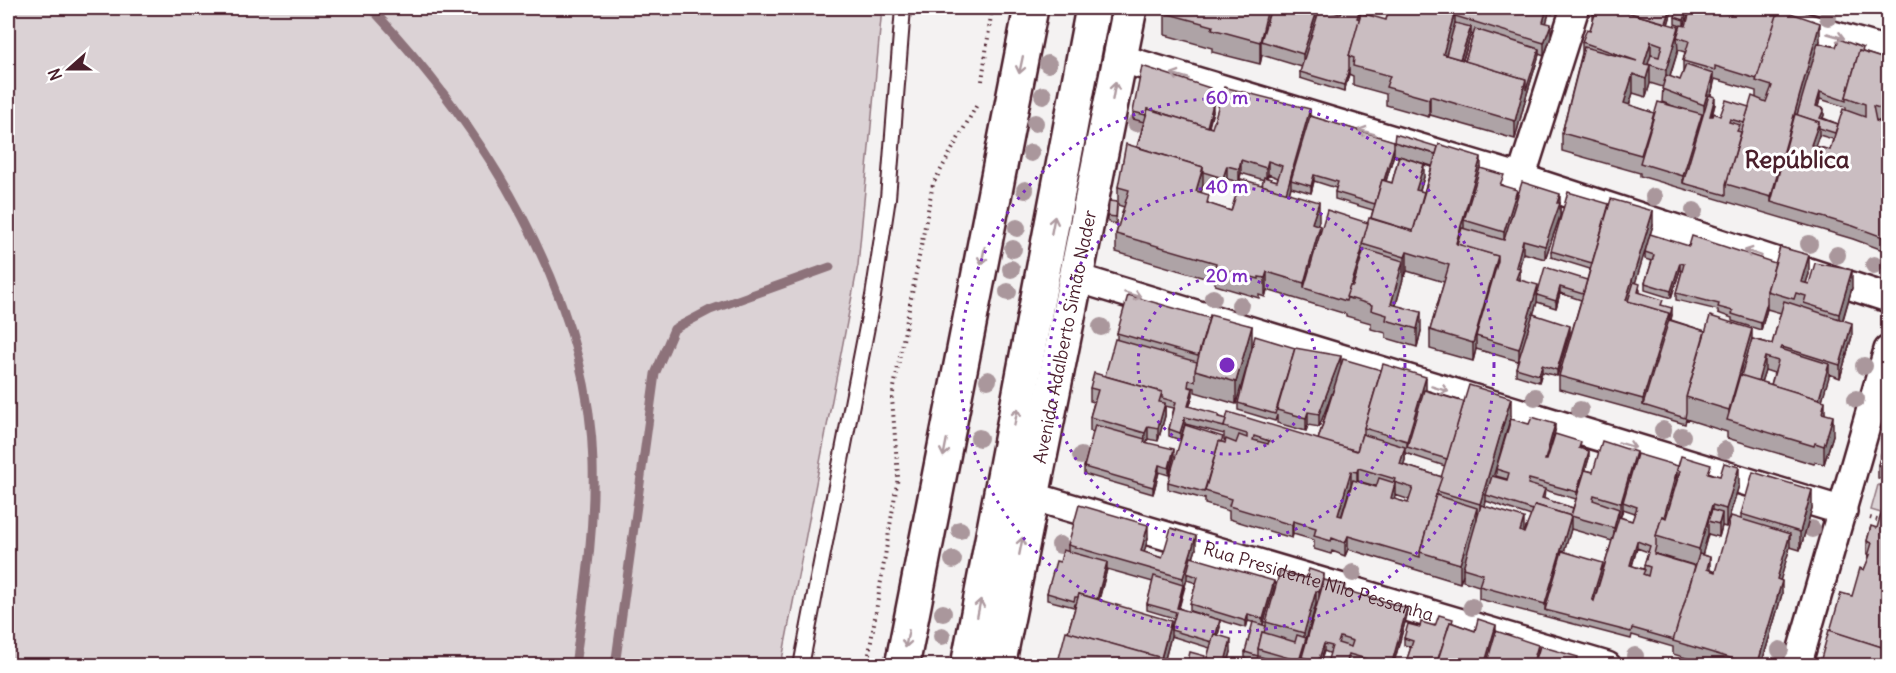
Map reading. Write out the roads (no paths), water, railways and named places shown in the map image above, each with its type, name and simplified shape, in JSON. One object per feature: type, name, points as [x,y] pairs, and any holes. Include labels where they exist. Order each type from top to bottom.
[{"type":"main road","points":[[902,666],[1031,8]]},
{"type":"main road","name":"Avenida Adalberto Simão Nader","points":[[968,666],[1093,8]]},
{"type":"main road","name":"Avenida Adalberto Simão Nader","points":[[998,666],[1130,8]]},
{"type":"street","points":[[1521,178],[1575,8]]},
{"type":"street","points":[[1739,8],[1888,51]]},
{"type":"street","points":[[1119,58],[1521,178],[1888,298]]},
{"type":"street","points":[[1077,278],[1844,511]]},
{"type":"street","points":[[1797,666],[1844,511],[1888,350]]},
{"type":"street","name":"Rua Presidente Nilo Pessanha","points":[[1031,496],[1606,666]]},
{"type":"lane","points":[[801,666],[873,296],[888,198],[903,8]]},
{"type":"waterway","points":[[371,8],[413,55],[489,160],[522,217],[551,276],[572,337],[587,400],[593,463],[591,539],[575,666]]},
{"type":"waterway","points":[[615,666],[655,374],[674,329],[710,310],[830,267]]},
{"type":"district","name":"República","points":[[1797,159]]}]
